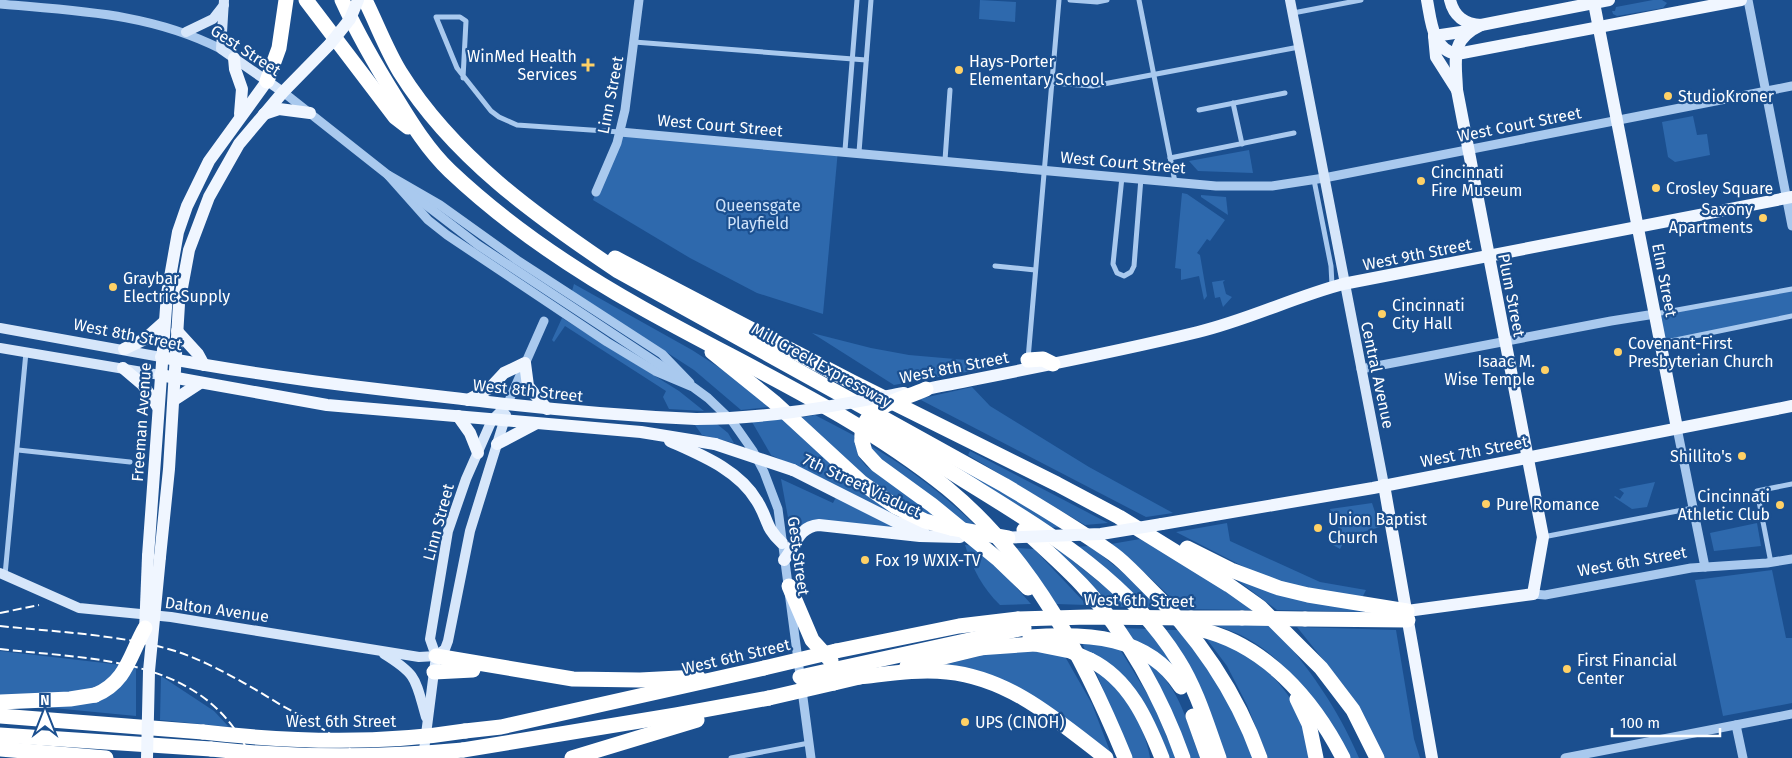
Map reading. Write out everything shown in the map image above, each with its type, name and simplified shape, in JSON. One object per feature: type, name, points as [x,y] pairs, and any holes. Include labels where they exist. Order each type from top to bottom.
[{"type":"highway","points":[[267,81],[279,48],[286,0]]},
{"type":"highway","points":[[306,0],[395,117],[421,138]]},
{"type":"highway","name":"Mill Creek Expressway","points":[[342,0],[362,44],[421,138],[449,170],[505,218],[549,250],[643,309],[801,391],[903,456],[947,489],[980,519],[1016,559],[1041,591],[1108,717],[1125,758]]},
{"type":"highway","name":"Mill Creek Expressway","points":[[365,0],[382,41],[400,72],[434,118],[475,163],[504,189],[574,242],[618,271],[1004,485],[1058,517],[1115,555],[1159,597],[1201,646],[1235,700],[1260,758]]},
{"type":"highway","points":[[574,242],[594,248],[1119,518],[1268,585],[1408,615]]},
{"type":"highway","points":[[643,309],[655,322],[713,353],[768,398],[862,483],[896,507],[924,521],[956,532],[1008,538]]},
{"type":"highway","points":[[1028,360],[1043,359],[1053,364]]},
{"type":"highway","points":[[926,389],[886,405],[871,414],[865,423],[862,441],[865,452],[876,465],[932,505],[999,560],[1020,579],[1060,625]]},
{"type":"highway","points":[[801,391],[876,427],[1023,517],[1071,550],[1118,588],[1136,605],[1179,660],[1190,681],[1219,758]]},
{"type":"highway","points":[[965,481],[1008,515],[1057,560],[1104,612],[1155,691],[1183,758]]},
{"type":"highway","points":[[1119,518],[1200,566],[1260,607],[1301,647],[1327,676],[1353,710],[1377,758]]},
{"type":"highway","points":[[789,586],[809,634],[828,659],[856,672],[978,648],[1027,632],[1090,660],[1120,682],[1142,712],[1162,758]]},
{"type":"highway","name":"West 6th Street","points":[[0,716],[312,741],[409,738],[501,726],[943,629],[1027,632],[1088,617],[1126,618],[1194,624],[1242,618],[1408,615]]},
{"type":"highway","points":[[1194,624],[1238,641],[1266,661],[1300,693],[1320,716],[1343,758]]},
{"type":"highway","points":[[0,702],[70,699],[95,695],[111,686],[123,674],[145,628]]},
{"type":"highway","points":[[0,735],[210,749],[308,758],[403,756],[463,750],[731,706],[834,683],[856,672],[1027,632],[1088,636],[1128,645],[1158,661],[1181,688],[1208,758]]},
{"type":"highway","points":[[1301,647],[1335,701],[1366,758]]},
{"type":"highway","points":[[436,656],[573,678],[640,680],[693,676],[712,680]]},
{"type":"highway","points":[[1266,661],[1298,700],[1309,724],[1316,758]]},
{"type":"highway","points":[[434,672],[474,670],[491,666]]},
{"type":"highway","points":[[800,677],[856,672],[934,671],[990,681],[1024,698],[1106,758]]},
{"type":"highway","points":[[572,758],[723,714],[731,706]]},
{"type":"highway","points":[[1142,712],[1153,758]]},
{"type":"highway","points":[[0,749],[104,758]]},
{"type":"main road","name":"Freeman Avenue","points":[[149,671],[145,628],[154,556],[170,469],[177,331],[182,278],[189,250],[222,170],[239,144],[262,115],[330,44],[350,19],[358,0]]},
{"type":"main road","name":"Central Avenue","points":[[1290,0],[1337,286],[1361,369],[1408,615],[1432,758]]},
{"type":"main road","points":[[1427,0],[1436,56],[1457,90]]},
{"type":"main road","points":[[1450,0],[1454,10],[1462,19],[1470,24],[1481,25]]},
{"type":"main road","points":[[1434,36],[1468,31],[1481,25],[1609,0]]},
{"type":"main road","points":[[1434,36],[1444,50],[1457,54],[1741,0]]},
{"type":"main road","points":[[186,32],[213,19],[224,2]]},
{"type":"main road","points":[[221,49],[224,2]]},
{"type":"main road","name":"Elm Street","points":[[1593,2],[1677,428]]},
{"type":"main road","points":[[1457,90],[1458,42],[1468,31]]},
{"type":"main road","name":"Gest Street","points":[[221,49],[283,92]]},
{"type":"main road","points":[[234,58],[235,69],[242,89],[240,115]]},
{"type":"main road","name":"Freeman Avenue","points":[[148,758],[158,407],[164,322],[171,262],[186,206],[209,161],[240,115],[267,81]]},
{"type":"main road","name":"Plum Street","points":[[1457,90],[1543,537],[1533,594]]},
{"type":"main road","points":[[262,115],[279,110],[310,113]]},
{"type":"main road","name":"West 9th Street","points":[[1053,364],[1200,332],[1337,286],[1789,198]]},
{"type":"main road","points":[[124,349],[145,339],[164,322]]},
{"type":"main road","name":"West 8th Street","points":[[0,328],[307,382],[507,405],[696,420],[744,418],[811,411],[1053,364]]},
{"type":"main road","points":[[177,331],[198,354],[204,365]]},
{"type":"main road","name":"West 8th Street","points":[[0,348],[160,374],[200,383],[327,405],[641,432]]},
{"type":"main road","points":[[468,400],[490,388],[504,372],[525,363],[528,386],[546,408]]},
{"type":"main road","points":[[123,368],[143,385],[158,407]]},
{"type":"main road","points":[[174,400],[200,383]]},
{"type":"main road","name":"Linn Street","points":[[423,758],[436,656],[430,639],[448,531],[456,506],[478,453],[507,405]]},
{"type":"main road","name":"West 7th Street","points":[[1008,538],[1101,534],[1162,524],[1384,485],[1792,406]]},
{"type":"main road","points":[[458,416],[470,433],[478,453]]},
{"type":"main road","name":"Linn Street","points":[[436,656],[444,649],[448,641],[470,531],[497,444],[498,421]]},
{"type":"main road","points":[[497,444],[536,424]]},
{"type":"main road","points":[[641,432],[688,449],[731,472],[757,500],[770,532],[782,543]]},
{"type":"main road","name":"7th Street Viaduct","points":[[641,432],[715,444],[793,470],[896,522],[913,528],[956,532]]},
{"type":"main road","points":[[784,560],[794,549],[801,532],[807,527],[819,524],[920,536],[956,532]]},
{"type":"main road","name":"Dalton Avenue","points":[[3,574],[79,608],[171,617],[419,657],[436,656]]},
{"type":"main road","name":"West 6th Street","points":[[1408,615],[1465,602],[1479,603],[1533,594]]},
{"type":"main road","points":[[379,651],[410,672],[417,687],[427,721]]},
{"type":"street","name":"Linn Street","points":[[596,192],[620,132],[628,93],[639,0]]},
{"type":"street","points":[[845,150],[857,0]]},
{"type":"street","points":[[859,152],[872,0]]},
{"type":"street","points":[[1028,360],[1059,0]]},
{"type":"street","points":[[1070,0],[1097,2],[1107,0]]},
{"type":"street","points":[[1139,0],[1176,182]]},
{"type":"street","points":[[1292,13],[1361,0]]},
{"type":"street","points":[[1748,0],[1789,198],[1792,226]]},
{"type":"street","name":"Gest Street","points":[[0,4],[132,18],[186,32],[221,49]]},
{"type":"street","name":"West Court Street","points":[[463,78],[466,21],[460,17],[436,17],[453,61],[463,78],[491,111],[508,122],[517,125],[845,150],[1242,187],[1319,179],[1792,86]]},
{"type":"street","points":[[634,42],[866,60]]},
{"type":"street","points":[[1052,83],[1093,86],[1299,47]]},
{"type":"street","points":[[945,160],[950,90]]},
{"type":"street","name":"Gest Street","points":[[283,92],[388,176],[428,220],[447,235],[607,342],[655,371],[693,387]]},
{"type":"street","points":[[1198,110],[1285,93]]},
{"type":"street","points":[[1233,103],[1242,144]]},
{"type":"street","points":[[1170,158],[1294,133]]},
{"type":"street","points":[[388,176],[478,244],[693,387]]},
{"type":"street","name":"Gest Street","points":[[388,176],[440,205],[517,260],[662,354],[693,387],[728,416],[753,451],[772,490],[778,509],[811,758]]},
{"type":"street","points":[[1122,176],[1114,264],[1117,273],[1124,276],[1131,272],[1134,266],[1141,178]]},
{"type":"street","points":[[996,266],[1035,270]]},
{"type":"street","points":[[1361,369],[1792,289]]},
{"type":"street","points":[[1661,343],[1792,316]]},
{"type":"street","name":"Linn Street","points":[[507,405],[544,321]]},
{"type":"street","points":[[3,574],[18,450],[26,351]]},
{"type":"street","name":"Elm Street","points":[[1677,428],[1705,567]]},
{"type":"street","points":[[18,450],[130,462]]},
{"type":"street","points":[[1771,563],[1758,491],[1792,484]]},
{"type":"street","points":[[1543,537],[1693,508]]},
{"type":"street","name":"West 6th Street","points":[[1533,594],[1545,595],[1705,567],[1771,563],[1792,559]]},
{"type":"street","points":[[1565,758],[1587,756],[1792,714]]},
{"type":"street","points":[[1736,725],[1743,758]]},
{"type":"street","points":[[732,758],[809,743]]},
{"type":"green space","points":[[980,0],[1016,2],[1015,22],[979,19]]},
{"type":"green space","points":[[1662,0],[1667,3],[1663,8],[1617,16],[1612,11],[1615,11],[1616,7]]},
{"type":"green space","points":[[1693,116],[1697,135],[1707,134],[1710,155],[1675,162],[1668,157],[1662,122]]},
{"type":"green space","name":"Queensgate Playfield","points":[[620,132],[838,150],[823,314],[757,293],[690,258],[593,200]]},
{"type":"green space","points":[[1249,150],[1253,173],[1198,171],[1189,161]]},
{"type":"green space","points":[[1182,193],[1187,194],[1225,220],[1210,241],[1207,239],[1197,253],[1200,255],[1207,296],[1204,300],[1199,276],[1181,280],[1181,269],[1175,268]]},
{"type":"green space","points":[[1201,195],[1226,197],[1228,215],[1201,197]]},
{"type":"green space","points":[[1225,280],[1223,282],[1226,294],[1232,297],[1223,307],[1220,297],[1215,298],[1212,282]]},
{"type":"green space","points":[[574,284],[692,350],[723,370],[770,407],[741,410],[694,370],[572,291]]},
{"type":"green space","points":[[1792,289],[1792,316],[1661,343],[1655,314]]},
{"type":"green space","points":[[562,318],[679,391],[704,411],[669,409],[663,397],[666,391],[565,326],[554,342],[552,340]]},
{"type":"green space","points":[[812,333],[871,348],[909,355],[1001,363],[1000,366],[894,385]]},
{"type":"green space","points":[[972,387],[990,406],[1089,467],[1173,513],[1146,517],[919,399]]},
{"type":"green space","points":[[815,415],[855,436],[858,456],[866,466],[943,520],[924,515],[904,506],[884,494],[865,479],[798,418]]},
{"type":"green space","points":[[784,419],[913,524],[771,455],[752,422]]},
{"type":"green space","points":[[717,424],[728,433],[734,443],[702,435],[695,425]]},
{"type":"green space","points":[[866,443],[923,480],[975,525],[963,523],[873,457]]},
{"type":"green space","points":[[970,451],[1108,523],[1085,525],[968,455]]},
{"type":"green space","points":[[948,459],[1066,527],[1046,528],[975,481]]},
{"type":"green space","points":[[781,479],[833,503],[836,497],[898,528],[839,523],[795,535],[791,534]]},
{"type":"green space","points":[[1655,482],[1647,507],[1632,509],[1614,497],[1620,499],[1624,493],[1619,489]]},
{"type":"green space","points":[[1372,503],[1380,527],[1346,537],[1340,549],[1333,545],[1332,539],[1340,537],[1336,512],[1331,512],[1330,509]]},
{"type":"green space","points":[[1227,523],[1230,541],[1320,582],[1366,590],[1362,598],[1293,586],[1252,571],[1176,532]]},
{"type":"green space","points":[[1757,523],[1761,546],[1714,551],[1710,533]]},
{"type":"green space","points":[[1140,539],[1209,579],[1252,610],[1183,609],[1131,560],[1111,544]]},
{"type":"green space","points":[[965,545],[979,546],[1031,604],[1000,605],[979,578]]},
{"type":"green space","points":[[1090,546],[1131,579],[1160,608],[1144,607],[1073,547]]},
{"type":"green space","points":[[1016,548],[1034,549],[1087,605],[1056,604]]},
{"type":"green space","points":[[1058,549],[1130,607],[1105,606],[1056,552]]},
{"type":"green space","points":[[1772,570],[1786,638],[1792,638],[1792,703],[1723,716],[1695,580]]},
{"type":"green space","points":[[1237,580],[1374,612],[1277,610]]},
{"type":"green space","points":[[1217,623],[1273,626],[1332,705],[1359,758],[1350,758],[1317,708],[1279,662],[1248,639],[1216,625]]},
{"type":"green space","points":[[1297,627],[1396,630],[1414,739],[1420,758],[1383,758],[1345,687]]},
{"type":"green space","points":[[1121,628],[1150,629],[1176,669],[1134,641]]},
{"type":"green space","points":[[1162,630],[1181,630],[1230,703],[1253,758],[1223,758]]},
{"type":"green space","points":[[1203,634],[1217,639],[1244,654],[1280,684],[1299,715],[1305,733],[1309,758],[1268,758],[1247,705],[1227,666]]},
{"type":"green space","points":[[1081,640],[1118,646],[1151,700],[1176,758],[1165,758],[1154,728],[1085,650]]},
{"type":"green space","points":[[1003,650],[1063,653],[1092,704],[1111,754],[1093,741],[944,665]]},
{"type":"green space","points":[[0,651],[122,665],[103,684],[82,691],[0,697]]},
{"type":"green space","points":[[1140,656],[1164,678],[1172,689],[1185,714],[1200,758],[1191,758],[1171,711]]},
{"type":"green space","points":[[133,667],[136,668],[136,716],[22,705],[79,702]]},
{"type":"green space","points":[[1094,667],[1114,685],[1130,707],[1143,732],[1150,758],[1130,758]]},
{"type":"green space","points":[[161,676],[214,711],[229,727],[160,720]]},
{"type":"railway","points":[[0,613],[39,605]]},
{"type":"railway","points":[[0,626],[118,638],[141,642],[184,654],[234,677],[312,723],[342,743],[360,758]]},
{"type":"railway","points":[[0,649],[109,661],[144,669],[177,682],[206,699],[231,724],[251,758]]},
{"type":"place","name":"WinMed Health Services","points":[[588,65]]},
{"type":"place","name":"Hays-Porter Elementary School","points":[[959,70]]},
{"type":"place","name":"StudioKroner","points":[[1668,96]]},
{"type":"place","name":"Cincinnati Fire Museum","points":[[1421,181]]},
{"type":"place","name":"Crosley Square","points":[[1656,188]]},
{"type":"place","name":"Saxony Apartments","points":[[1763,218]]},
{"type":"place","name":"Graybar Electric Supply","points":[[113,287]]},
{"type":"place","name":"Cincinnati City Hall","points":[[1382,314]]},
{"type":"place","name":"Covenant-First Presbyterian Church","points":[[1618,352]]},
{"type":"place","name":"Isaac M. Wise Temple","points":[[1545,370]]},
{"type":"place","name":"Shillito's","points":[[1742,456]]},
{"type":"place","name":"Pure Romance","points":[[1486,504]]},
{"type":"place","name":"Cincinnati Athletic Club","points":[[1780,505]]},
{"type":"place","name":"Union Baptist Church","points":[[1318,528]]},
{"type":"place","name":"Fox 19 WXIX-TV","points":[[865,560]]},
{"type":"place","name":"First Financial Center","points":[[1567,669]]},
{"type":"place","name":"UPS (CINOH)","points":[[965,722]]}]
